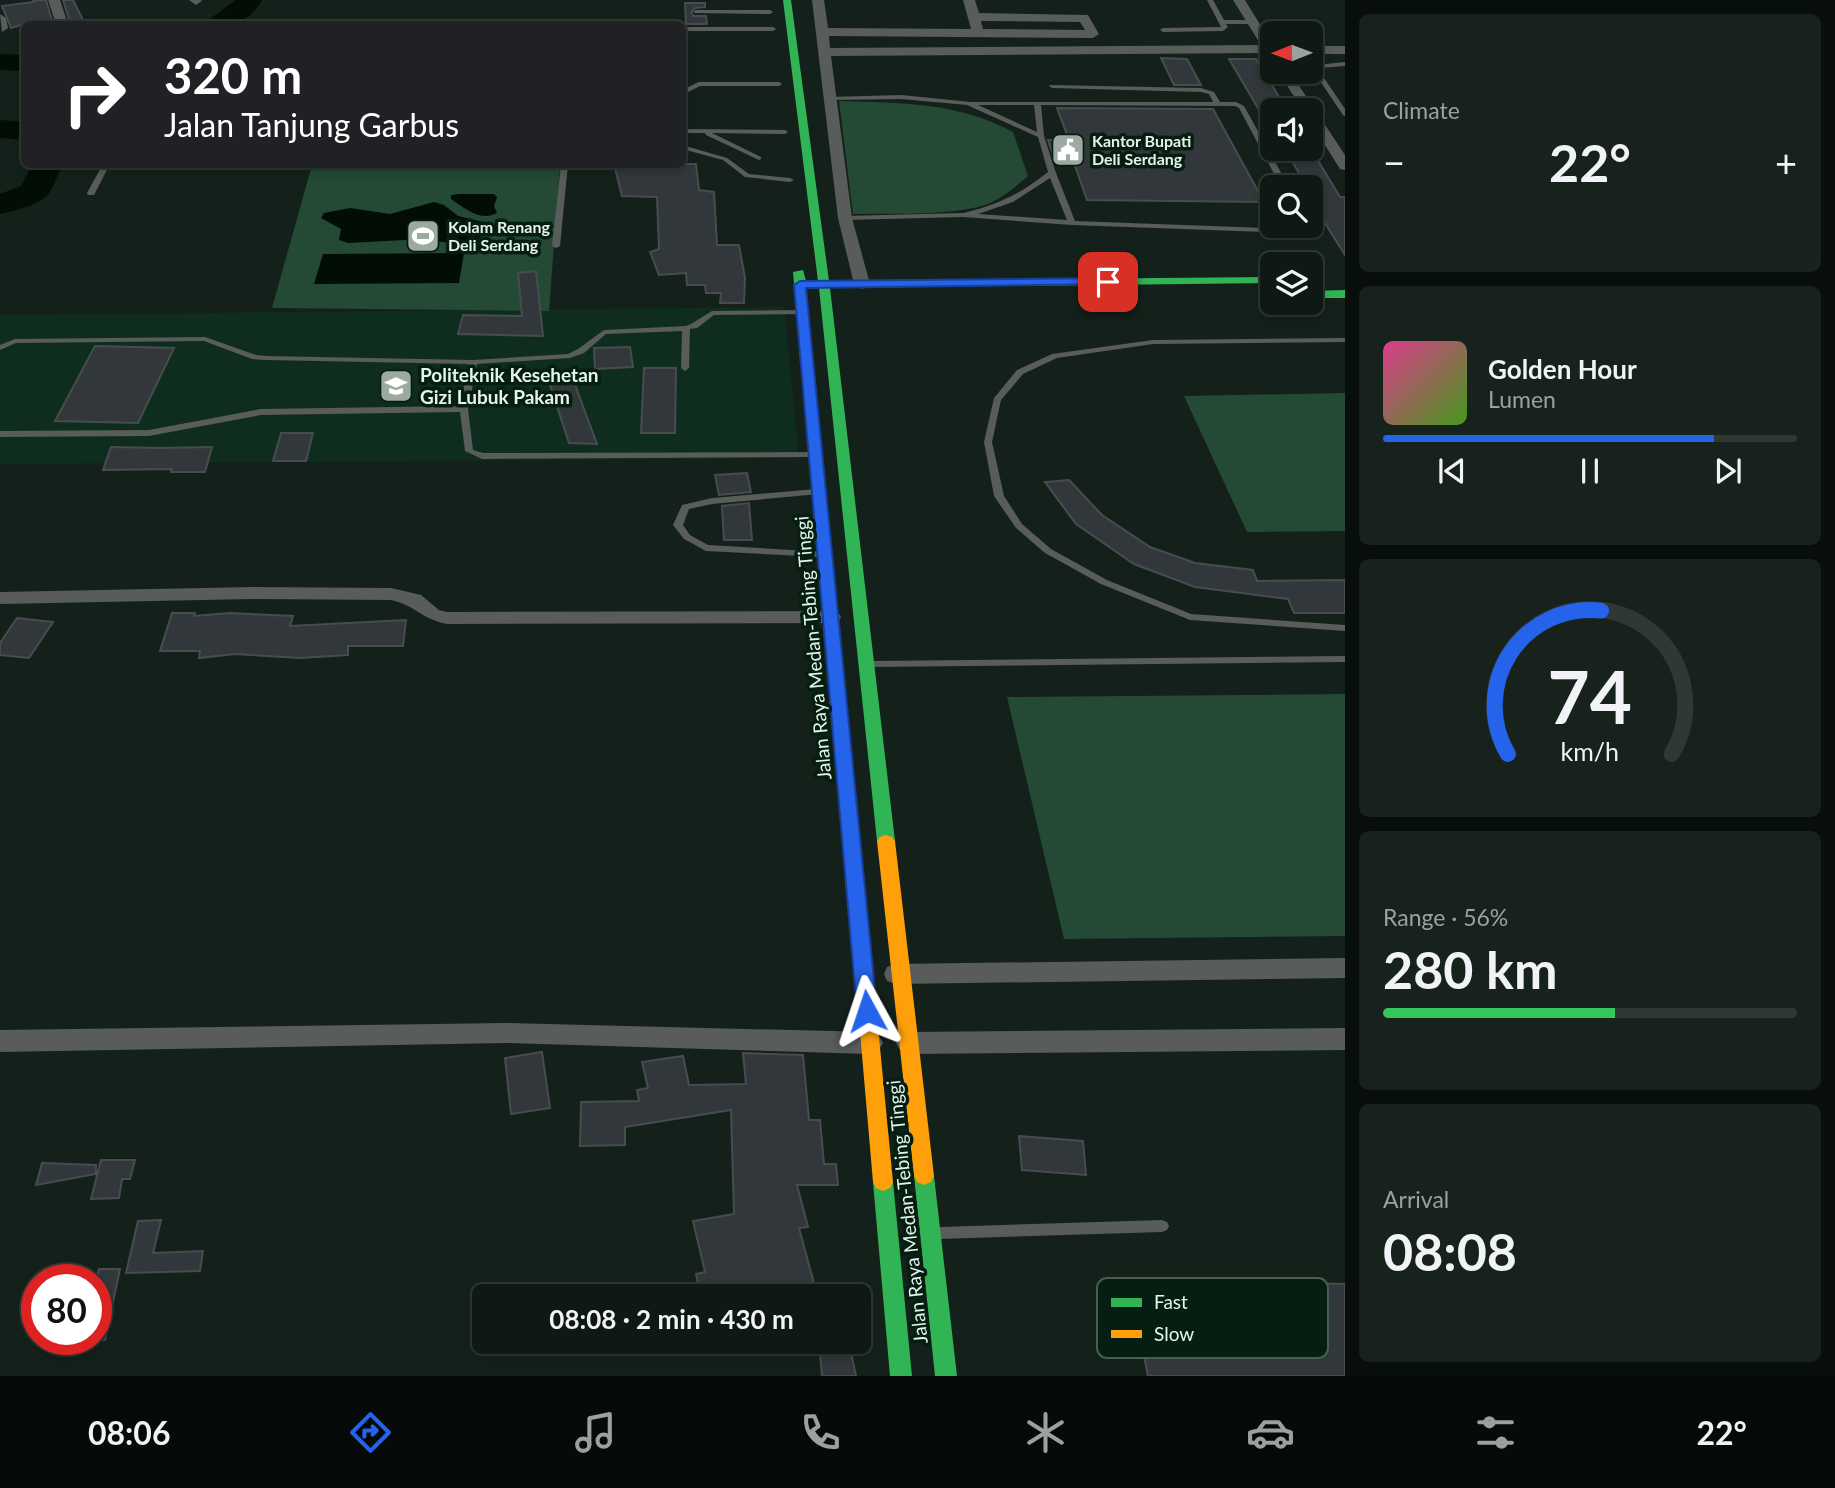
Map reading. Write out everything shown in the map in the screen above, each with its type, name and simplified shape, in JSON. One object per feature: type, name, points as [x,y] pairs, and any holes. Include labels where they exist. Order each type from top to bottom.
[{"type":"main road","name":"Jalan Raya Medan-Tebing Tinggi","points":[[787,0],[825,293],[852,663],[864,983],[901,1376]]},
{"type":"main road","points":[[769,6],[774,36]]},
{"type":"main road","name":"Jalan Raya Medan-Tebing Tinggi","points":[[797,259],[831,617],[852,663],[903,982],[946,1376]]},
{"type":"main road","points":[[1323,280],[1345,279]]},
{"type":"main road","points":[[801,299],[862,284],[1260,280]]},
{"type":"main road","points":[[825,293],[1260,295]]},
{"type":"main road","points":[[1323,295],[1345,294]]},
{"type":"street","points":[[54,0],[61,21]]},
{"type":"street","points":[[818,0],[845,218],[862,284]]},
{"type":"street","points":[[969,0],[978,33]]},
{"type":"street","points":[[1239,0],[1260,33]]},
{"type":"street","points":[[974,17],[1084,18],[1101,50]]},
{"type":"street","points":[[821,32],[1093,34]]},
{"type":"street","points":[[1323,50],[1345,50]]},
{"type":"street","points":[[824,52],[1260,51]]},
{"type":"street","points":[[1323,132],[1345,166]]},
{"type":"street","points":[[0,598],[253,593],[391,594],[414,599],[433,615],[447,618],[831,617]]},
{"type":"street","points":[[864,983],[1345,968]]},
{"type":"street","points":[[0,1041],[506,1034],[870,1037]]},
{"type":"street","points":[[909,1037],[1031,1040],[1345,1039]]},
{"type":"lane","points":[[1163,30],[1223,29],[1225,27],[1210,0]]},
{"type":"lane","points":[[696,12],[769,6]]},
{"type":"lane","points":[[1222,22],[1253,22]]},
{"type":"lane","points":[[686,29],[774,36]]},
{"type":"lane","points":[[1345,64],[1318,66],[1317,72],[1345,114]]},
{"type":"lane","points":[[686,91],[699,84],[779,83]]},
{"type":"lane","points":[[1052,86],[1201,89],[1212,93],[1217,103]]},
{"type":"lane","points":[[831,97],[901,97],[968,103],[1236,104],[1242,107],[1279,175]]},
{"type":"lane","points":[[968,103],[1041,136]]},
{"type":"lane","points":[[1037,103],[1041,136],[1072,223]]},
{"type":"lane","points":[[686,131],[785,132]]},
{"type":"lane","points":[[702,131],[759,158]]},
{"type":"lane","points":[[686,149],[725,159],[747,176],[790,181]]},
{"type":"lane","points":[[91,193],[105,168]]},
{"type":"lane","points":[[556,246],[565,168]]},
{"type":"lane","points":[[962,215],[993,209],[1026,194],[1052,173]]},
{"type":"lane","points":[[845,218],[962,215],[1072,223],[1260,230]]},
{"type":"lane","points":[[0,348],[15,341],[189,338],[218,342],[254,358],[473,362],[559,358],[581,351],[604,332],[686,328],[694,326],[712,313],[801,299]]},
{"type":"lane","points":[[685,368],[686,328]]},
{"type":"lane","points":[[1345,340],[1153,342],[1055,355],[1020,372],[997,400],[988,442],[999,496],[1019,526],[1048,551],[1104,582],[1189,617],[1345,628]]},
{"type":"lane","points":[[473,362],[464,409],[469,451],[482,456],[816,454]]},
{"type":"lane","points":[[0,434],[149,433],[261,412],[464,409]]},
{"type":"lane","points":[[819,492],[712,501],[685,507],[678,525],[687,537],[706,548],[825,554]]},
{"type":"lane","points":[[852,663],[1345,659]]},
{"type":"lane","points":[[930,1233],[1162,1226]]},
{"type":"shaded area","points":[[839,101],[928,106],[992,122],[1013,132],[1028,176],[998,199],[978,207],[932,213],[853,214]]},
{"type":"shaded area","name":"Kolam Renang Deli Serdang","points":[[311,168],[560,168],[549,311],[272,308]]},
{"type":"shaded area","points":[[494,194],[497,197],[494,206],[497,213],[484,216],[472,213],[451,199],[451,195]]},
{"type":"shaded area","points":[[434,202],[444,205],[458,216],[483,222],[486,230],[479,239],[464,243],[405,240],[348,243],[339,240],[341,229],[321,218],[324,213],[350,208],[390,214]]},
{"type":"shaded area","points":[[464,253],[459,283],[314,284],[323,254]]},
{"type":"shaded area","name":"Politeknik Kesehetan Gizi Lubuk Pakam","points":[[784,307],[799,458],[0,464],[0,315]]},
{"type":"shaded area","points":[[1345,393],[1345,531],[1247,532],[1184,396]]},
{"type":"shaded area","points":[[1345,694],[1345,936],[1064,939],[1007,697]]},
{"type":"building","points":[[33,0],[46,0],[52,21],[21,21],[21,25],[11,28],[2,6],[34,2]]},
{"type":"building","points":[[63,0],[73,0],[83,20],[70,21]]},
{"type":"building","points":[[685,3],[705,3],[705,7],[695,8],[691,13],[694,16],[706,16],[707,24],[686,24]]},
{"type":"building","points":[[1161,58],[1187,59],[1201,85],[1174,85]]},
{"type":"building","points":[[1229,59],[1256,59],[1260,66],[1260,84],[1271,84],[1280,98],[1260,98],[1260,112]]},
{"type":"building","points":[[1057,108],[1213,109],[1260,195],[1260,202],[1087,200],[1074,163],[1055,162],[1048,140],[1069,140]]},
{"type":"building","points":[[1292,161],[1318,161],[1340,197],[1345,197],[1345,255],[1323,220],[1323,175],[1300,175]]},
{"type":"building","points":[[686,164],[696,164],[699,190],[714,192],[717,245],[739,245],[745,278],[744,303],[720,303],[721,293],[706,293],[705,285],[687,285],[686,273],[659,275],[650,252],[659,249],[657,197],[622,196],[615,168],[686,168]]},
{"type":"building","points":[[536,271],[543,336],[458,334],[463,315],[522,316],[518,273]]},
{"type":"building","points":[[95,346],[174,348],[138,423],[55,421]]},
{"type":"building","points":[[630,347],[633,367],[595,369],[594,348]]},
{"type":"building","points":[[644,368],[676,368],[675,433],[641,433]]},
{"type":"building","points":[[574,382],[597,444],[569,443],[550,385]]},
{"type":"building","points":[[281,433],[313,433],[306,461],[273,461]]},
{"type":"building","points":[[111,447],[212,447],[205,472],[171,472],[172,469],[103,470]]},
{"type":"building","points":[[747,473],[751,492],[719,495],[715,475]]},
{"type":"building","points":[[1069,480],[1102,515],[1150,547],[1195,563],[1253,570],[1257,581],[1345,580],[1345,613],[1294,613],[1288,599],[1195,587],[1134,564],[1076,524],[1045,482]]},
{"type":"building","points":[[749,503],[752,540],[724,540],[722,506]]},
{"type":"building","points":[[172,613],[195,613],[194,616],[230,613],[293,616],[290,626],[406,620],[403,646],[348,646],[348,655],[300,658],[235,654],[199,658],[200,651],[160,651]]},
{"type":"building","points":[[17,618],[53,622],[29,658],[0,655],[0,643]]},
{"type":"building","points":[[542,1052],[550,1108],[511,1114],[505,1058]]},
{"type":"building","points":[[743,1053],[803,1055],[809,1120],[820,1120],[824,1164],[836,1164],[838,1185],[797,1185],[808,1227],[799,1228],[814,1284],[698,1284],[696,1274],[705,1272],[693,1221],[734,1214],[731,1110],[625,1127],[625,1145],[580,1146],[581,1102],[639,1101],[637,1090],[648,1088],[642,1062],[683,1056],[689,1085],[746,1084]]},
{"type":"building","points":[[1019,1136],[1083,1141],[1086,1175],[1022,1170]]},
{"type":"building","points":[[101,1160],[135,1160],[130,1179],[122,1179],[119,1198],[91,1199]]},
{"type":"building","points":[[42,1163],[96,1165],[96,1174],[36,1185]]},
{"type":"building","points":[[161,1220],[153,1253],[203,1251],[200,1271],[126,1273],[138,1221]]},
{"type":"building","points":[[112,1269],[120,1269],[112,1307]]},
{"type":"building","points":[[1328,1284],[1345,1284],[1345,1376],[1148,1376],[1144,1358],[1328,1358]]},
{"type":"building","points":[[820,1354],[851,1354],[856,1376],[822,1376]]},
{"type":"waterway","points":[[224,21],[245,7],[249,0]]},
{"type":"waterway","points":[[0,62],[21,63]]},
{"type":"waterway","points":[[0,129],[21,131]]},
{"type":"waterway","points":[[0,205],[32,193],[45,168]]},
{"type":"traffic: fast","points":[[787,0],[826,301],[886,841]]},
{"type":"traffic: fast","points":[[799,272],[847,789]]},
{"type":"traffic: fast","points":[[800,285],[1260,280]]},
{"type":"traffic: fast","points":[[1323,295],[1345,294]]},
{"type":"traffic: fast","points":[[924,1176],[946,1376]]},
{"type":"traffic: fast","points":[[883,1182],[901,1376]]},
{"type":"traffic: slow","points":[[847,789],[883,1182]]},
{"type":"traffic: slow","points":[[886,841],[924,1176]]},
{"type":"place","name":"Kantor Bupati Deli Serdang","points":[[1068,150]]},
{"type":"place","name":"Kolam Renang Deli Serdang","points":[[423,236]]},
{"type":"place","name":"Politeknik Kesehetan Gizi Lubuk Pakam","points":[[396,386]]},
{"type":"route","points":[[867,1011],[800,285],[1108,282]]}]
